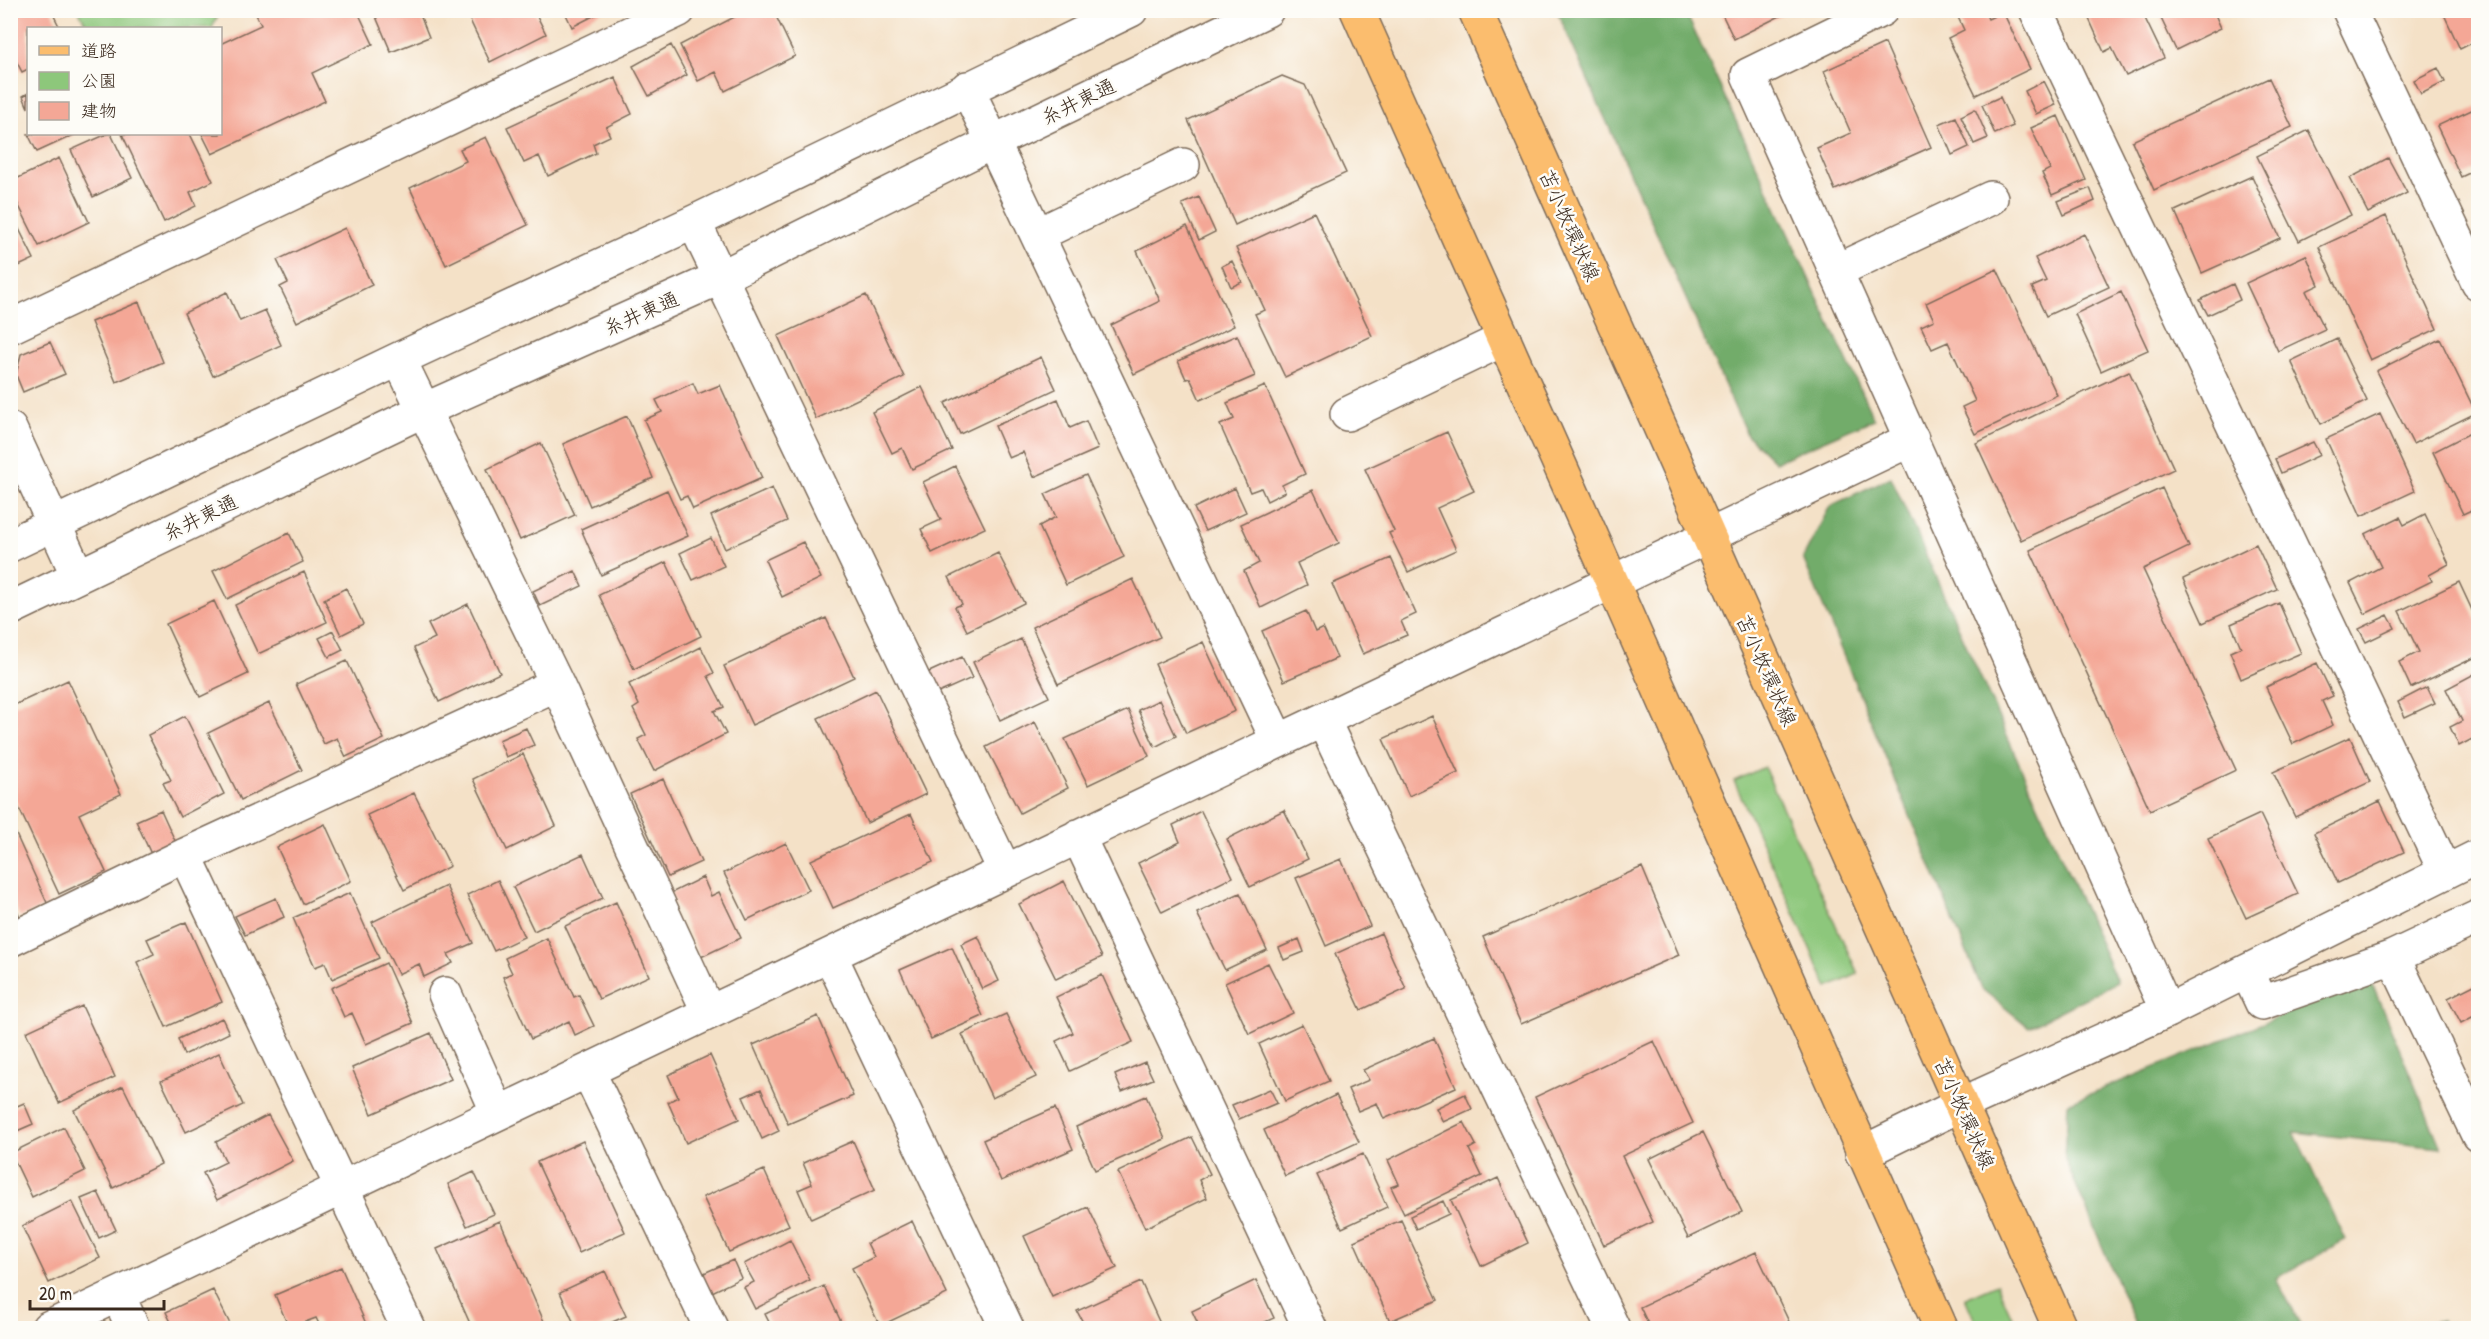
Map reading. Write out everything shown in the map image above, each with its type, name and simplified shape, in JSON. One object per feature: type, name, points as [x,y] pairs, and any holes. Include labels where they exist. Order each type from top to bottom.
[{"type":"main road","points":[[1357,10],[1941,1329]]},
{"type":"main road","name":"苫小牧環状線","points":[[1475,10],[2060,1329]]},
{"type":"street","points":[[10,327],[680,10]]},
{"type":"street","points":[[10,544],[694,222],[1131,10]]},
{"type":"street","name":"糸井東通","points":[[10,609],[424,410],[721,277],[1267,10]]},
{"type":"street","points":[[1881,10],[1748,75],[2167,1011]]},
{"type":"street","points":[[2036,10],[2445,872]]},
{"type":"street","points":[[2349,10],[2478,283]]},
{"type":"street","points":[[967,88],[1278,741]]},
{"type":"street","points":[[1037,235],[1183,165]]},
{"type":"street","points":[[1836,271],[1991,198]]},
{"type":"street","points":[[694,222],[1005,871]]},
{"type":"street","points":[[1347,414],[1504,339]]},
{"type":"street","points":[[399,359],[557,684],[709,1013]]},
{"type":"street","points":[[10,429],[78,576]]},
{"type":"street","points":[[48,1329],[1912,439]]},
{"type":"street","points":[[10,940],[185,855],[557,684]]},
{"type":"street","points":[[1323,720],[1613,1329]]},
{"type":"street","points":[[1078,836],[1310,1329]]},
{"type":"street","points":[[185,855],[408,1329]]},
{"type":"street","points":[[1862,1153],[1962,1104],[2167,1011],[2478,856]]},
{"type":"street","points":[[2247,971],[2262,1002],[2393,957],[2478,917]]},
{"type":"street","points":[[830,955],[1007,1329]]},
{"type":"street","points":[[2393,957],[2478,1135]]},
{"type":"street","points":[[445,994],[498,1113]]},
{"type":"street","points":[[588,1071],[711,1329]]},
{"type":"street","points":[[118,1295],[133,1329]]},
{"type":"green space","points":[[79,11],[220,11],[212,27],[87,27]]},
{"type":"green space","points":[[1557,11],[1685,11],[1874,419],[1775,462],[1747,435]]},
{"type":"green space","points":[[1891,477],[2117,982],[2029,1027],[1982,989],[1803,558],[1830,506]]},
{"type":"green space","points":[[1764,767],[1858,974],[1828,988],[1734,781]]},
{"type":"green space","points":[[2370,979],[2441,1148],[2294,1132],[2345,1240],[2276,1278],[2302,1328],[2137,1328],[2065,1159],[2068,1103]]},
{"type":"green space","points":[[1997,1284],[2017,1328],[1978,1328],[1965,1298]]},
{"type":"green space","points":[[2441,1320],[2445,1328],[2410,1328]]},
{"type":"building","points":[[10,10],[51,10],[60,27],[27,27],[27,70],[22,72],[10,49]]},
{"type":"building","points":[[254,10],[357,10],[373,44],[312,73],[325,101],[212,154],[202,135],[222,135],[222,43],[261,25]]},
{"type":"building","points":[[377,10],[418,10],[429,37],[391,52],[374,12]]},
{"type":"building","points":[[474,10],[534,10],[546,34],[490,62],[467,14]]},
{"type":"building","points":[[564,10],[605,10],[572,27]]},
{"type":"building","points":[[748,10],[773,10],[795,56],[725,91],[716,72],[698,81],[680,45]]},
{"type":"building","points":[[1720,10],[1785,10],[1786,13],[1734,39]]},
{"type":"building","points":[[1967,10],[1984,10],[1988,19],[2003,12],[2030,69],[1976,95],[1948,38],[1964,30],[1957,15]]},
{"type":"building","points":[[2085,10],[2141,10],[2164,58],[2126,76],[2112,48],[2104,52]]},
{"type":"building","points":[[2157,10],[2213,10],[2221,28],[2176,50]]},
{"type":"building","points":[[2442,10],[2478,10],[2478,40],[2460,49]]},
{"type":"building","points":[[1885,43],[1931,147],[1835,190],[1817,148],[1851,133],[1824,71]]},
{"type":"building","points":[[671,45],[687,75],[649,96],[633,66]]},
{"type":"building","points":[[2438,68],[2445,82],[2421,94],[2414,80]]},
{"type":"building","points":[[1282,76],[1305,85],[1346,173],[1235,225],[1188,120]]},
{"type":"building","points":[[615,77],[632,114],[606,127],[610,136],[593,144],[596,153],[548,176],[539,156],[524,163],[507,127]]},
{"type":"building","points":[[2269,78],[2292,127],[2154,190],[2132,141]]},
{"type":"building","points":[[2044,81],[2056,105],[2036,114],[2025,91]]},
{"type":"building","points":[[27,94],[27,106],[23,96]]},
{"type":"building","points":[[2000,97],[2013,126],[1995,134],[1982,105]]},
{"type":"building","points":[[2478,107],[2478,169],[2461,177],[2437,126]]},
{"type":"building","points":[[1975,109],[1988,138],[1974,144],[1961,116]]},
{"type":"building","points":[[2058,116],[2086,180],[2052,195],[2042,173],[2050,169],[2031,128]]},
{"type":"building","points":[[1956,117],[1969,147],[1952,155],[1939,124]]},
{"type":"building","points":[[2309,130],[2351,215],[2299,241],[2257,156]]},
{"type":"building","points":[[28,135],[74,135],[37,152]]},
{"type":"building","points":[[105,135],[111,135],[132,178],[93,197],[71,150]]},
{"type":"building","points":[[122,135],[190,135],[213,181],[190,192],[196,206],[164,222]]},
{"type":"building","points":[[486,137],[528,225],[446,265],[410,188],[466,161],[460,149]]},
{"type":"building","points":[[59,158],[89,222],[39,246],[10,188],[10,182]]},
{"type":"building","points":[[2388,158],[2407,193],[2368,213],[2350,178]]},
{"type":"building","points":[[2252,176],[2280,238],[2202,273],[2175,211]]},
{"type":"building","points":[[2090,188],[2095,201],[2064,215],[2058,201]]},
{"type":"building","points":[[1199,197],[1215,232],[1199,240],[1182,204]]},
{"type":"building","points":[[10,211],[34,259],[10,270]]},
{"type":"building","points":[[1314,212],[1372,336],[1285,377],[1255,314],[1265,310],[1236,248]]},
{"type":"building","points":[[2386,216],[2437,329],[2370,360],[2319,247]]},
{"type":"building","points":[[1187,226],[1234,326],[1134,374],[1111,325],[1160,301],[1137,251]]},
{"type":"building","points":[[345,228],[372,285],[297,322],[280,287],[288,283],[277,260]]},
{"type":"building","points":[[2084,234],[2109,287],[2046,316],[2032,287],[2046,281],[2035,258]]},
{"type":"building","points":[[2306,255],[2319,285],[2306,291],[2325,329],[2278,351],[2246,283]]},
{"type":"building","points":[[1232,261],[1242,282],[1231,287],[1222,266]]},
{"type":"building","points":[[1997,269],[2057,395],[1975,434],[1962,407],[1975,401],[1948,342],[1932,349],[1921,326],[1934,320],[1926,303]]},
{"type":"building","points":[[2233,284],[2240,300],[2208,315],[2200,300]]},
{"type":"building","points":[[227,292],[240,321],[265,310],[281,345],[213,376],[184,313]]},
{"type":"building","points":[[2121,292],[2148,350],[2101,371],[2075,314]]},
{"type":"building","points":[[866,295],[904,377],[816,419],[778,336]]},
{"type":"building","points":[[139,302],[163,362],[116,382],[91,322]]},
{"type":"building","points":[[1237,335],[1255,376],[1200,400],[1190,378],[1186,379],[1178,361]]},
{"type":"building","points":[[2337,339],[2367,401],[2321,424],[2291,361]]},
{"type":"building","points":[[2440,339],[2476,413],[2413,444],[2376,371]]},
{"type":"building","points":[[50,342],[65,374],[23,392],[16,375],[21,354]]},
{"type":"building","points":[[1041,357],[1056,389],[960,434],[945,403]]},
{"type":"building","points":[[2129,371],[2174,469],[2021,540],[1976,443]]},
{"type":"building","points":[[693,383],[698,394],[720,385],[762,478],[693,509],[687,496],[680,499],[644,420],[662,412],[656,400]]},
{"type":"building","points":[[1265,386],[1305,474],[1282,485],[1285,492],[1267,501],[1261,488],[1250,492],[1220,425],[1234,419],[1227,403]]},
{"type":"building","points":[[922,387],[952,450],[912,469],[902,448],[892,453],[872,412]]},
{"type":"building","points":[[1058,399],[1070,428],[1086,421],[1098,449],[1034,477],[1023,452],[1009,458],[995,426]]},
{"type":"building","points":[[2380,414],[2415,491],[2361,516],[2326,439]]},
{"type":"building","points":[[627,416],[653,478],[590,506],[563,444]]},
{"type":"building","points":[[2478,429],[2478,507],[2463,514],[2433,452]]},
{"type":"building","points":[[1447,432],[1474,491],[1437,508],[1456,550],[1408,572],[1389,533],[1394,531],[1365,469]]},
{"type":"building","points":[[2313,442],[2320,455],[2281,473],[2275,459]]},
{"type":"building","points":[[541,443],[575,515],[520,540],[487,469]]},
{"type":"building","points":[[955,466],[985,528],[932,553],[921,529],[941,520],[923,482]]},
{"type":"building","points":[[1086,475],[1124,557],[1066,585],[1039,526],[1056,517],[1045,494]]},
{"type":"building","points":[[772,488],[787,521],[725,549],[711,516]]},
{"type":"building","points":[[1235,488],[1246,512],[1205,531],[1194,508]]},
{"type":"building","points":[[2162,488],[2189,547],[2143,569],[2236,770],[2150,810],[2030,550]]},
{"type":"building","points":[[667,490],[688,536],[601,575],[581,529]]},
{"type":"building","points":[[1313,490],[1339,543],[1297,563],[1307,585],[1261,608],[1244,571],[1259,563],[1241,524]]},
{"type":"building","points":[[2425,514],[2449,564],[2429,575],[2432,581],[2365,614],[2350,583],[2381,567],[2365,534],[2400,517],[2404,525]]},
{"type":"building","points":[[289,533],[303,562],[227,599],[213,571]]},
{"type":"building","points":[[711,538],[724,566],[693,580],[680,553]]},
{"type":"building","points":[[803,542],[821,578],[782,597],[765,560]]},
{"type":"building","points":[[2256,544],[2277,589],[2203,623],[2183,579]]},
{"type":"building","points":[[998,553],[1024,603],[967,631],[955,607],[962,604],[949,577]]},
{"type":"building","points":[[1391,558],[1416,614],[1401,621],[1407,635],[1363,654],[1332,584]]},
{"type":"building","points":[[666,562],[701,636],[634,669],[599,595]]},
{"type":"building","points":[[575,571],[582,586],[540,606],[533,591]]},
{"type":"building","points":[[304,572],[327,622],[258,654],[235,605]]},
{"type":"building","points":[[1133,579],[1160,637],[1058,684],[1032,627]]},
{"type":"building","points":[[2459,582],[2478,623],[2478,656],[2411,688],[2399,662],[2419,652],[2399,611]]},
{"type":"building","points":[[346,588],[363,624],[341,635],[324,599]]},
{"type":"building","points":[[214,601],[248,674],[200,697],[166,624]]},
{"type":"building","points":[[2279,603],[2301,653],[2241,679],[2230,652],[2241,647],[2231,624]]},
{"type":"building","points":[[468,604],[500,673],[439,702],[414,648],[435,638],[428,624]]},
{"type":"building","points":[[1306,611],[1315,632],[1323,628],[1337,658],[1284,681],[1262,631]]},
{"type":"building","points":[[2388,615],[2395,628],[2366,642],[2359,629]]},
{"type":"building","points":[[826,618],[854,677],[752,725],[724,666]]},
{"type":"building","points":[[333,631],[343,650],[329,657],[319,638]]},
{"type":"building","points":[[1021,639],[1049,697],[1000,720],[973,662]]},
{"type":"building","points":[[1203,642],[1235,711],[1186,733],[1155,664]]},
{"type":"building","points":[[701,647],[714,673],[708,676],[724,707],[714,711],[726,734],[654,771],[638,739],[646,735],[633,709],[639,705],[629,684]]},
{"type":"building","points":[[962,657],[972,678],[936,694],[927,673]]},
{"type":"building","points":[[347,661],[384,739],[346,757],[337,738],[324,744],[296,684]]},
{"type":"building","points":[[2317,663],[2333,696],[2322,701],[2333,725],[2293,744],[2266,687]]},
{"type":"building","points":[[2478,672],[2478,736],[2459,746],[2450,727],[2462,721],[2446,689]]},
{"type":"building","points":[[68,680],[121,794],[79,814],[106,872],[59,894],[10,789],[10,707]]},
{"type":"building","points":[[2427,687],[2435,703],[2405,717],[2398,702]]},
{"type":"building","points":[[876,690],[926,794],[867,823],[818,718]]},
{"type":"building","points":[[1159,700],[1176,736],[1155,747],[1138,710]]},
{"type":"building","points":[[269,703],[302,770],[241,800],[208,733]]},
{"type":"building","points":[[1128,710],[1149,756],[1088,785],[1065,739]]},
{"type":"building","points":[[185,716],[224,794],[180,817],[163,783],[171,780],[148,735]]},
{"type":"building","points":[[1432,716],[1458,773],[1409,796],[1383,739]]},
{"type":"building","points":[[1035,722],[1068,788],[1020,813],[986,747]]},
{"type":"building","points":[[526,728],[534,745],[506,757],[499,740]]},
{"type":"building","points":[[2350,737],[2370,782],[2295,817],[2273,772]]},
{"type":"building","points":[[523,754],[556,826],[507,850],[473,779]]},
{"type":"building","points":[[663,779],[701,862],[668,877],[630,794]]},
{"type":"building","points":[[414,793],[450,866],[404,890],[367,815]]},
{"type":"building","points":[[2380,801],[2404,852],[2338,883],[2314,833]]},
{"type":"building","points":[[161,810],[176,843],[151,854],[136,821]]},
{"type":"building","points":[[1284,810],[1308,859],[1250,887],[1227,839]]},
{"type":"building","points":[[1201,811],[1233,877],[1162,912],[1138,863],[1180,842],[1173,825]]},
{"type":"building","points":[[911,814],[933,862],[833,908],[811,860]]},
{"type":"building","points":[[2260,814],[2298,894],[2246,918],[2208,838]]},
{"type":"building","points":[[10,821],[48,905],[20,917],[12,899],[10,900]]},
{"type":"building","points":[[325,824],[351,881],[303,904],[277,847]]},
{"type":"building","points":[[786,843],[809,890],[747,920],[724,873]]},
{"type":"building","points":[[583,854],[603,898],[534,931],[513,887]]},
{"type":"building","points":[[1341,859],[1370,926],[1326,946],[1296,878]]},
{"type":"building","points":[[1642,867],[1679,955],[1521,1024],[1483,937]]},
{"type":"building","points":[[703,877],[711,896],[719,892],[741,938],[701,957],[671,893]]},
{"type":"building","points":[[498,880],[524,937],[494,951],[467,895]]},
{"type":"building","points":[[1064,881],[1102,957],[1056,979],[1019,904]]},
{"type":"building","points":[[446,886],[473,943],[448,954],[453,963],[424,977],[419,964],[398,974],[372,922]]},
{"type":"building","points":[[350,893],[379,958],[332,979],[325,963],[315,967],[293,918]]},
{"type":"building","points":[[1240,893],[1267,950],[1225,970],[1197,913]]},
{"type":"building","points":[[276,898],[284,917],[245,935],[235,916]]},
{"type":"building","points":[[616,902],[649,976],[599,999],[565,926]]},
{"type":"building","points":[[186,922],[222,1002],[166,1027],[137,962],[154,954],[147,939]]},
{"type":"building","points":[[1381,933],[1406,989],[1361,1010],[1335,954]]},
{"type":"building","points":[[978,936],[999,981],[982,989],[961,944]]},
{"type":"building","points":[[547,938],[574,997],[579,995],[594,1026],[575,1035],[569,1021],[531,1039],[503,977],[512,973],[505,958]]},
{"type":"building","points":[[1299,939],[1304,952],[1284,960],[1279,948]]},
{"type":"building","points":[[952,947],[983,1016],[931,1039],[900,970]]},
{"type":"building","points":[[386,963],[413,1023],[366,1044],[352,1013],[344,1017],[331,988]]},
{"type":"building","points":[[1268,963],[1293,1013],[1249,1034],[1225,983]]},
{"type":"building","points":[[1102,975],[1133,1042],[1070,1071],[1056,1041],[1073,1033],[1056,997]]},
{"type":"building","points":[[2478,983],[2478,1014],[2461,1023],[2448,998]]},
{"type":"building","points":[[82,1006],[115,1077],[59,1103],[26,1032]]},
{"type":"building","points":[[1006,1014],[1036,1077],[992,1098],[962,1034]]},
{"type":"building","points":[[818,1016],[853,1096],[788,1124],[753,1045]]},
{"type":"building","points":[[222,1018],[229,1033],[184,1055],[178,1039]]},
{"type":"building","points":[[1302,1024],[1329,1081],[1285,1101],[1259,1044]]},
{"type":"building","points":[[431,1033],[451,1079],[372,1114],[352,1068]]},
{"type":"building","points":[[1434,1038],[1456,1087],[1384,1119],[1377,1103],[1358,1111],[1348,1089],[1369,1080],[1363,1070]]},
{"type":"building","points":[[1654,1041],[1693,1123],[1622,1156],[1653,1222],[1604,1245],[1535,1097]]},
{"type":"building","points":[[219,1053],[243,1105],[186,1132],[161,1081]]},
{"type":"building","points":[[710,1055],[739,1119],[686,1143],[668,1102],[678,1097],[668,1075]]},
{"type":"building","points":[[1145,1062],[1153,1079],[1122,1092],[1115,1075]]},
{"type":"building","points":[[123,1086],[161,1164],[113,1188],[74,1110]]},
{"type":"building","points":[[761,1089],[779,1131],[762,1139],[743,1097]]},
{"type":"building","points":[[1270,1089],[1277,1103],[1239,1119],[1232,1105]]},
{"type":"building","points":[[1465,1094],[1472,1109],[1443,1122],[1436,1108]]},
{"type":"building","points":[[1336,1095],[1359,1142],[1285,1176],[1264,1130]]},
{"type":"building","points":[[1146,1096],[1165,1139],[1095,1170],[1076,1127]]},
{"type":"building","points":[[24,1103],[33,1124],[10,1134],[10,1109]]},
{"type":"building","points":[[1055,1108],[1073,1149],[1001,1181],[983,1140]]},
{"type":"building","points":[[268,1115],[293,1161],[217,1200],[203,1173],[226,1162],[216,1142]]},
{"type":"building","points":[[1464,1122],[1476,1145],[1469,1149],[1482,1176],[1404,1214],[1391,1187],[1399,1184],[1388,1160]]},
{"type":"building","points":[[64,1127],[85,1171],[32,1197],[11,1153]]},
{"type":"building","points":[[1703,1132],[1742,1212],[1688,1238],[1649,1159]]},
{"type":"building","points":[[1192,1137],[1210,1174],[1199,1180],[1207,1198],[1145,1228],[1118,1172]]},
{"type":"building","points":[[583,1141],[625,1232],[579,1253],[537,1162]]},
{"type":"building","points":[[853,1141],[875,1190],[811,1219],[798,1190],[812,1184],[803,1163]]},
{"type":"building","points":[[1363,1154],[1387,1207],[1342,1228],[1317,1175]]},
{"type":"building","points":[[764,1170],[789,1225],[729,1252],[703,1197]]},
{"type":"building","points":[[474,1172],[494,1214],[467,1226],[448,1184]]},
{"type":"building","points":[[1498,1178],[1528,1243],[1481,1266],[1451,1200]]},
{"type":"building","points":[[98,1192],[116,1230],[99,1238],[81,1199]]},
{"type":"building","points":[[72,1201],[100,1258],[49,1283],[22,1226]]},
{"type":"building","points":[[1443,1201],[1449,1214],[1416,1229],[1410,1216]]},
{"type":"building","points":[[1088,1207],[1117,1268],[1052,1297],[1024,1236]]},
{"type":"building","points":[[1401,1220],[1438,1300],[1390,1321],[1354,1241]]},
{"type":"building","points":[[500,1221],[546,1326],[541,1328],[472,1328],[437,1249]]},
{"type":"building","points":[[912,1221],[947,1294],[880,1326],[852,1268],[874,1257],[867,1243]]},
{"type":"building","points":[[790,1240],[810,1280],[755,1309],[744,1287],[754,1282],[744,1264]]},
{"type":"building","points":[[1756,1252],[1792,1328],[1650,1328],[1640,1307]]},
{"type":"building","points":[[733,1260],[741,1278],[710,1293],[702,1274]]},
{"type":"building","points":[[341,1267],[367,1326],[321,1328],[316,1318],[289,1328],[275,1295]]},
{"type":"building","points":[[605,1271],[626,1316],[599,1328],[576,1328],[560,1292]]},
{"type":"building","points":[[1256,1280],[1274,1318],[1252,1328],[1200,1328],[1192,1311]]},
{"type":"building","points":[[1141,1282],[1162,1328],[1086,1328],[1077,1311]]},
{"type":"building","points":[[824,1286],[844,1328],[772,1328],[765,1314]]},
{"type":"building","points":[[213,1290],[232,1328],[174,1328],[166,1312]]}]
